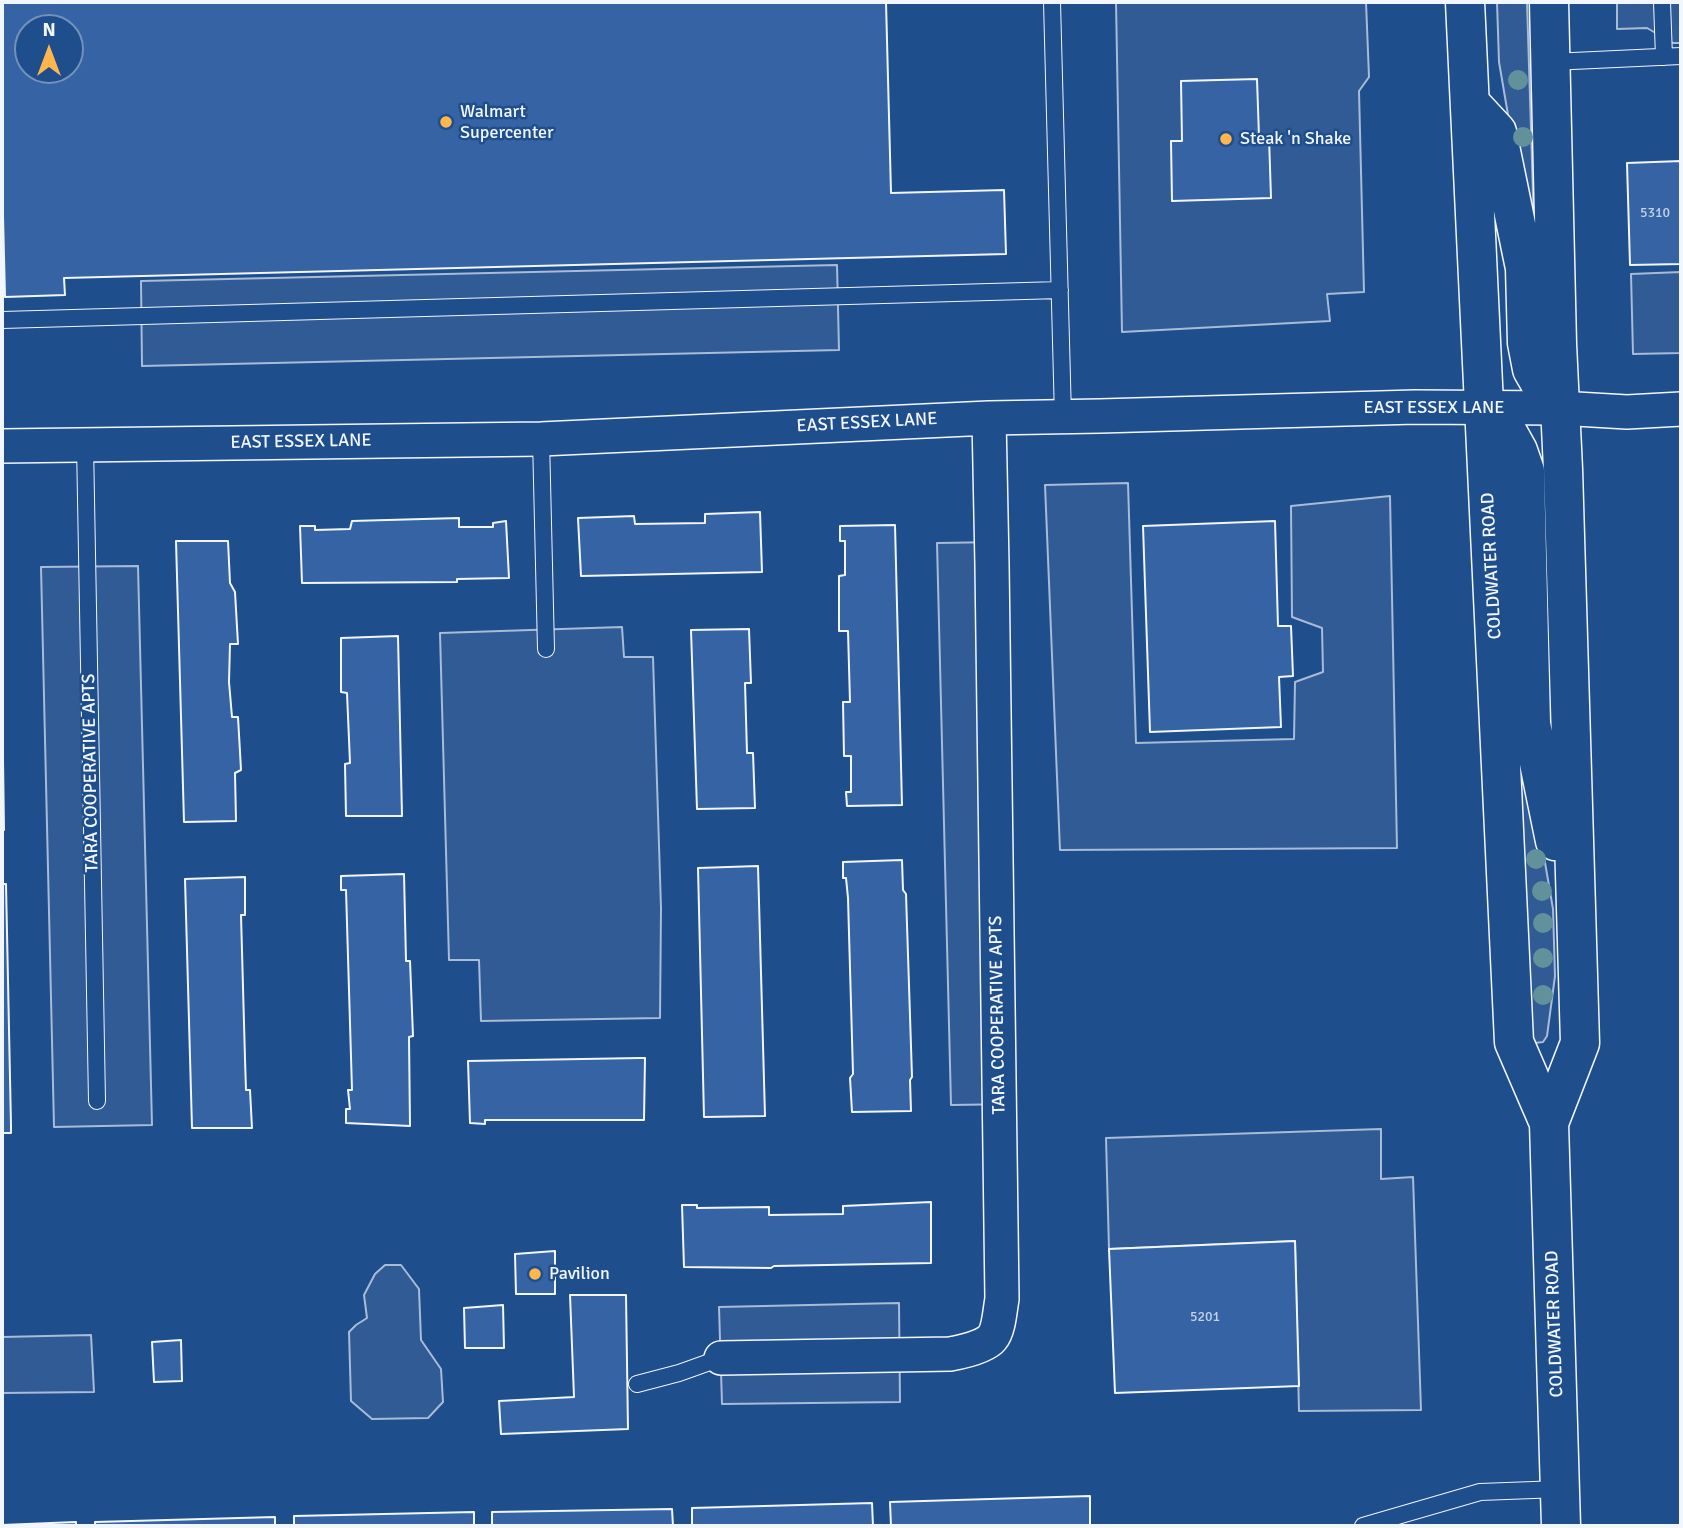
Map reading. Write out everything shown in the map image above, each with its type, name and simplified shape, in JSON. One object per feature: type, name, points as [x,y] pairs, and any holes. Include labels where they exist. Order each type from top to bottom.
[{"type":"main road","name":"COLDWATER ROAD","points":[[1465,2],[1514,1042],[1549,1123],[1560,1508]]},
{"type":"main road","name":"COLDWATER ROAD","points":[[1549,2],[1557,344],[1580,1043],[1549,1123]]},
{"type":"main road","points":[[1470,103],[1497,132],[1525,268],[1527,343],[1532,369],[1559,408]]},
{"type":"main road","points":[[1485,407],[1503,424],[1518,451],[1525,471],[1531,724],[1558,855],[1574,878]]},
{"type":"street","name":"EAST ESSEX LANE","points":[[2,446],[541,439],[989,418],[1415,407],[1559,408],[1627,412],[1681,410]]},
{"type":"street","name":"TARA COOPERATIVE APTS","points":[[722,1358],[950,1354],[980,1346],[992,1338],[999,1320],[1002,1299],[989,418]]},
{"type":"lane","points":[[1052,2],[1063,417]]},
{"type":"lane","points":[[1662,2],[1664,57]]},
{"type":"lane","points":[[1551,62],[1681,56]]},
{"type":"lane","points":[[2,320],[1060,290]]},
{"type":"lane","points":[[541,439],[546,649]]},
{"type":"lane","name":"TARA COOPERATIVE APTS","points":[[69,444],[97,1101]]},
{"type":"lane","points":[[637,1384],[722,1358]]},
{"type":"lane","points":[[1363,1526],[1480,1492],[1560,1508]]},
{"type":"shaded area","points":[[1116,2],[1366,2],[1369,77],[1359,91],[1364,292],[1327,294],[1330,321],[1122,332]]},
{"type":"shaded area","points":[[1497,2],[1527,2],[1534,226],[1527,226],[1499,62]]},
{"type":"shaded area","points":[[1617,2],[1681,2],[1681,43],[1673,43],[1647,28],[1617,29]]},
{"type":"shaded area","points":[[837,265],[839,350],[142,366],[141,281]]},
{"type":"shaded area","points":[[1681,272],[1681,353],[1633,354],[1631,274]]},
{"type":"shaded area","points":[[1128,483],[1136,743],[1294,739],[1295,682],[1323,672],[1322,628],[1292,617],[1291,506],[1390,496],[1397,848],[1060,850],[1045,485]]},
{"type":"shaded area","points":[[999,542],[1015,1104],[951,1105],[937,543]]},
{"type":"shaded area","points":[[138,566],[152,1125],[54,1127],[41,567]]},
{"type":"shaded area","points":[[622,627],[624,657],[653,657],[661,908],[660,1018],[481,1021],[479,960],[449,960],[440,633]]},
{"type":"shaded area","points":[[1527,758],[1553,909],[1555,976],[1547,1036],[1543,1042],[1535,1043],[1530,1040],[1520,760]]},
{"type":"shaded area","points":[[1381,1129],[1381,1179],[1413,1177],[1421,1410],[1299,1411],[1295,1241],[1109,1249],[1106,1138]]},
{"type":"shaded area","points":[[385,1265],[401,1265],[419,1289],[421,1340],[441,1369],[443,1402],[428,1418],[372,1419],[351,1401],[349,1332],[367,1318],[364,1295],[375,1274]]},
{"type":"shaded area","points":[[899,1303],[900,1402],[722,1404],[719,1307]]},
{"type":"shaded area","points":[[91,1335],[94,1392],[2,1393],[2,1337]]},
{"type":"building","name":"Walmart Supercenter","points":[[2,2],[886,2],[891,193],[1004,190],[1006,254],[64,278],[65,295],[5,297]]},
{"type":"building","name":"Steak 'n Shake","points":[[1257,79],[1259,137],[1269,137],[1271,198],[1172,201],[1171,141],[1182,141],[1181,81]]},
{"type":"building","points":[[1681,161],[1681,264],[1630,265],[1627,163]]},
{"type":"building","points":[[760,512],[762,572],[581,576],[578,518],[634,516],[635,524],[705,523],[705,514]]},
{"type":"building","points":[[459,518],[459,527],[493,527],[493,523],[506,521],[509,578],[457,579],[457,582],[302,583],[300,526],[315,526],[315,530],[350,529],[352,521]]},
{"type":"building","points":[[1275,521],[1278,626],[1291,626],[1293,676],[1279,677],[1281,727],[1150,732],[1143,526]]},
{"type":"building","points":[[895,525],[902,805],[847,806],[846,792],[851,792],[851,756],[844,756],[843,702],[850,702],[848,631],[839,631],[839,576],[845,575],[845,541],[840,541],[840,526]]},
{"type":"building","points":[[176,541],[228,541],[238,644],[230,644],[229,682],[232,717],[238,717],[241,770],[235,773],[236,821],[184,822]]},
{"type":"building","points":[[749,629],[751,683],[745,683],[747,753],[753,753],[755,808],[697,809],[691,630]]},
{"type":"building","points":[[398,636],[402,816],[346,816],[345,764],[350,763],[347,693],[341,692],[341,638]]},
{"type":"building","points":[[2,688],[4,830],[2,830]]},
{"type":"building","points":[[902,860],[903,890],[906,894],[911,1111],[852,1112],[848,898],[846,878],[843,878],[843,862]]},
{"type":"building","points":[[758,866],[765,1116],[704,1117],[698,868]]},
{"type":"building","points":[[404,874],[406,961],[410,961],[413,1036],[409,1037],[410,1126],[346,1123],[346,1109],[350,1109],[348,1090],[352,1090],[346,890],[341,890],[341,876]]},
{"type":"building","points":[[245,877],[245,915],[241,915],[245,1059],[246,1090],[250,1090],[252,1128],[192,1128],[185,879]]},
{"type":"building","points":[[2,884],[6,884],[11,1133],[2,1133]]},
{"type":"building","points":[[645,1058],[644,1120],[485,1120],[485,1124],[470,1123],[468,1061]]},
{"type":"building","points":[[931,1202],[931,1263],[771,1268],[684,1267],[682,1205],[697,1205],[697,1208],[769,1207],[769,1215],[843,1214],[843,1206]]},
{"type":"building","points":[[1295,1241],[1299,1386],[1115,1393],[1109,1249]]},
{"type":"building","name":"Pavilion","points":[[555,1251],[555,1294],[516,1294],[515,1254]]},
{"type":"building","points":[[570,1295],[626,1295],[628,1429],[501,1434],[499,1401],[574,1397]]},
{"type":"building","name":"Pavilion","points":[[503,1305],[504,1348],[465,1348],[464,1308]]},
{"type":"building","points":[[181,1340],[182,1381],[154,1382],[152,1342]]},
{"type":"building","points":[[1090,1496],[1090,1526],[891,1526],[890,1502]]},
{"type":"building","points":[[872,1503],[873,1526],[692,1526],[692,1508]]},
{"type":"building","points":[[672,1509],[673,1526],[492,1526],[492,1512]]},
{"type":"building","points":[[474,1512],[474,1526],[294,1526],[294,1516]]},
{"type":"building","points":[[275,1517],[275,1526],[95,1526],[95,1522]]},
{"type":"building","points":[[76,1522],[76,1526],[2,1526],[2,1525]]},
{"type":"place","name":"Walmart Supercenter","points":[[446,122]]},
{"type":"place","name":"Steak 'n Shake","points":[[1226,139]]},
{"type":"place","name":"Pavilion","points":[[535,1274]]}]
